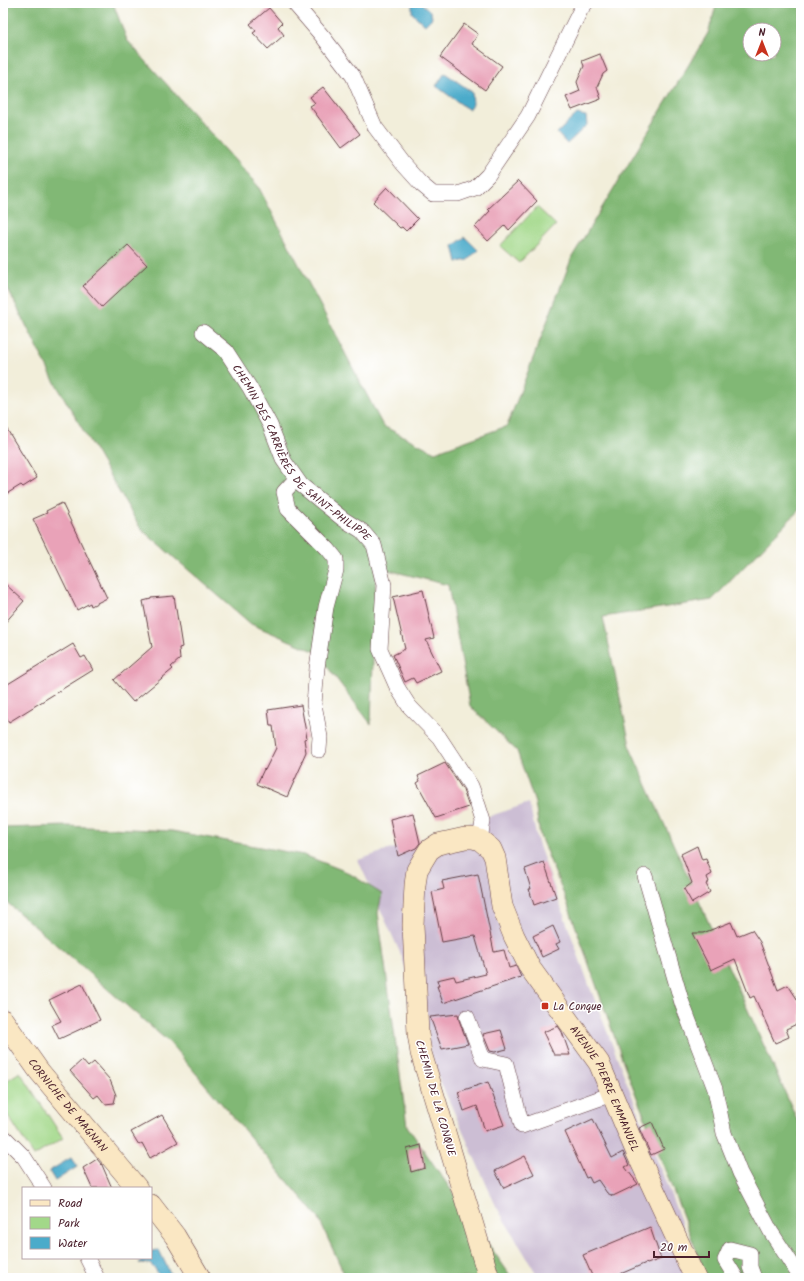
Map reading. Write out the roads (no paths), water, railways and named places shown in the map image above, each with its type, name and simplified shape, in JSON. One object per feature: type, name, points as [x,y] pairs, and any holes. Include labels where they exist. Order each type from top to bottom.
[{"type":"street","points":[[294,3],[353,76],[375,127],[403,164],[421,184],[433,194],[458,194],[475,188],[488,175],[528,116],[581,9],[586,3]]},
{"type":"street","name":"CHEMIN DES CARRIÈRES DE SAINT-PHILIPPE","points":[[203,332],[226,352],[250,388],[270,425],[284,461],[296,479],[301,485],[362,531],[374,545],[384,585],[380,649],[397,687],[409,706],[439,738],[471,786],[483,821],[480,840]]},
{"type":"street","points":[[296,479],[284,492],[288,509],[336,559],[336,570],[326,607],[317,668],[314,704],[320,736],[319,750]]},
{"type":"street","name":"CHEMIN DE LA CONQUE","points":[[480,840],[465,838],[438,844],[429,850],[417,870],[414,885],[413,925],[418,1034],[421,1053],[489,1278]]},
{"type":"street","name":"AVENUE PIERRE EMMANUEL","points":[[480,840],[491,849],[495,858],[502,906],[514,936],[530,968],[599,1063],[657,1198],[695,1278]]},
{"type":"street","points":[[645,876],[682,1003],[715,1089],[724,1133],[740,1173],[771,1232],[801,1278]]},
{"type":"street","points":[[467,1017],[483,1059],[506,1064],[522,1126],[612,1094]]},
{"type":"street","name":"CORNICHE DE MAGNAN","points":[[3,1020],[38,1071],[136,1187]]},
{"type":"street","points":[[3,1136],[24,1157],[43,1187]]},
{"type":"street","points":[[152,1206],[175,1236],[200,1278]]},
{"type":"street","points":[[736,1278],[725,1260],[730,1249],[750,1254],[750,1267],[754,1278]]},
{"type":"street","points":[[88,1259],[97,1278]]},
{"type":"water","points":[[412,3],[421,3],[431,12],[432,18],[425,25],[412,13]]},
{"type":"water","points":[[445,73],[472,92],[473,104],[469,110],[436,86]]},
{"type":"water","points":[[577,114],[586,116],[587,125],[567,144],[557,133]]},
{"type":"water","points":[[465,237],[478,250],[468,260],[457,262],[453,246]]},
{"type":"water","points":[[71,1158],[77,1167],[55,1181],[49,1171]]},
{"type":"water","points":[[159,1250],[171,1275],[165,1278],[160,1278],[156,1270],[150,1264],[139,1263],[141,1259],[152,1259],[152,1251]]},
{"type":"place","name":"La Conque","points":[[545,1006]]}]
